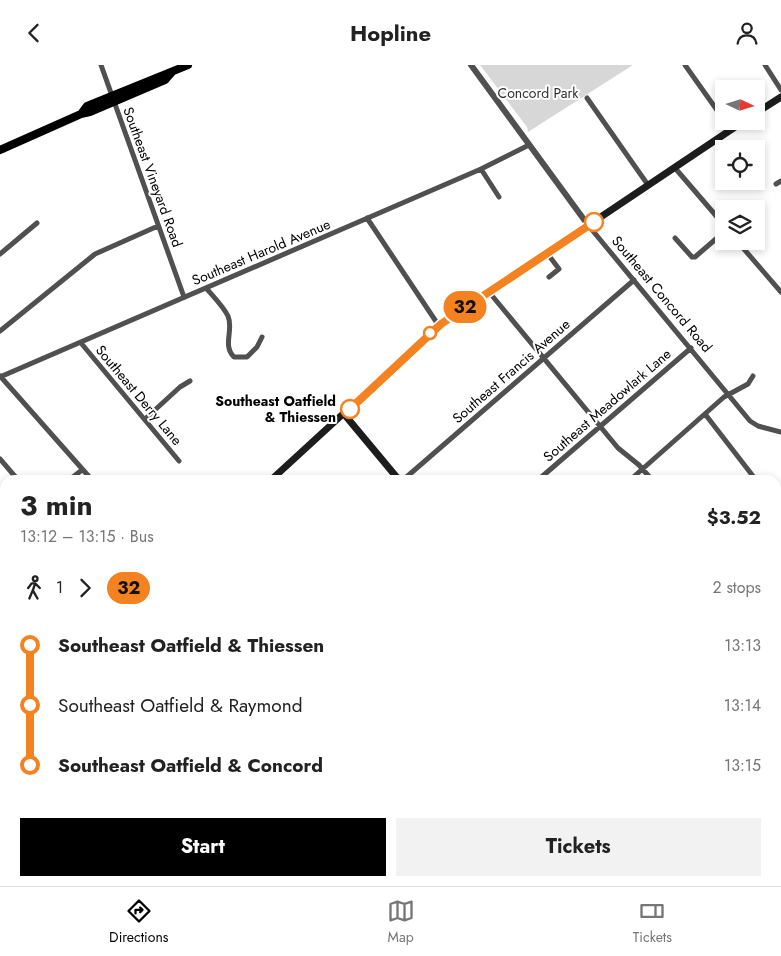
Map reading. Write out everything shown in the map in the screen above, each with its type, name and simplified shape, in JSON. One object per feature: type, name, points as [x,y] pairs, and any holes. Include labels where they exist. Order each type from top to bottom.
[{"type":"main road","points":[[0,150],[81,114],[87,106],[113,99],[163,73],[172,73],[188,65]]},
{"type":"main road","points":[[765,107],[781,97]]},
{"type":"main road","points":[[277,475],[439,326],[731,130]]},
{"type":"main road","points":[[344,414],[395,475]]},
{"type":"street","name":"Southeast Vineyard Road","points":[[101,65],[184,297]]},
{"type":"street","name":"Southeast Concord Road","points":[[471,65],[588,225],[728,394],[753,423],[781,432]]},
{"type":"street","points":[[685,65],[715,108]]},
{"type":"street","points":[[765,65],[781,89]]},
{"type":"street","points":[[587,98],[648,185]]},
{"type":"street","name":"Southeast Harold Avenue","points":[[0,377],[481,169],[529,145]]},
{"type":"street","points":[[675,167],[715,214]]},
{"type":"street","points":[[481,169],[499,197]]},
{"type":"street","points":[[776,184],[781,181]]},
{"type":"street","points":[[367,218],[439,326]]},
{"type":"street","points":[[0,254],[37,223]]},
{"type":"street","points":[[0,331],[95,254],[158,226]]},
{"type":"street","points":[[675,238],[692,257],[695,257],[715,240]]},
{"type":"street","points":[[745,250],[781,292]]},
{"type":"street","points":[[547,253],[559,269],[549,277]]},
{"type":"street","name":"Southeast Francis Avenue","points":[[410,475],[634,279]]},
{"type":"street","points":[[206,288],[228,316],[230,328],[228,344],[230,352],[234,357],[247,357],[257,347],[262,337]]},
{"type":"street","points":[[489,292],[618,447],[647,475]]},
{"type":"street","name":"Southeast Derry Lane","points":[[81,343],[179,461]]},
{"type":"street","name":"Southeast Meadowlark Lane","points":[[544,475],[691,348]]},
{"type":"street","points":[[635,475],[728,394],[748,384],[753,376]]},
{"type":"street","points":[[0,377],[87,475]]},
{"type":"street","points":[[145,419],[180,387],[190,381]]},
{"type":"street","points":[[705,414],[752,475]]},
{"type":"street","points":[[0,459],[14,475]]},
{"type":"street","points":[[75,475],[82,469]]},
{"type":"green space","name":"Concord Park","points":[[480,65],[633,65],[528,132],[527,127]]},
{"type":"bus line","name":"32","points":[[350,409],[441,324],[594,222]]},
{"type":"place","name":"Southeast Oatfield & Thiessen","points":[[350,409]]}]
